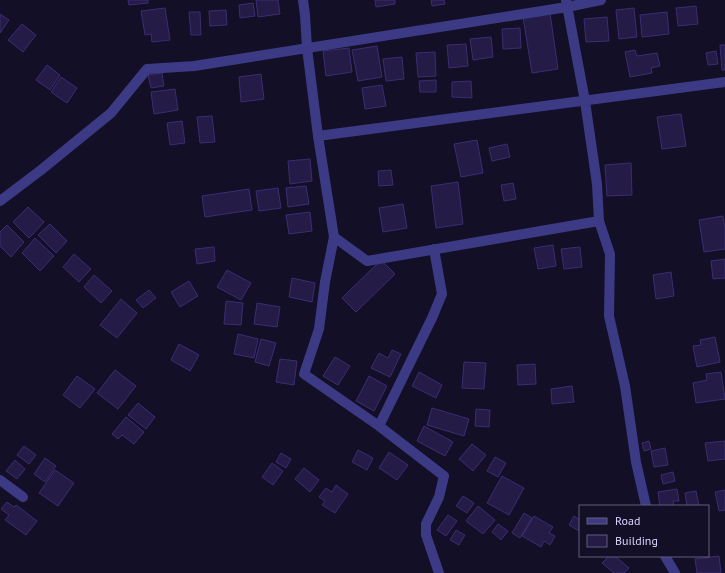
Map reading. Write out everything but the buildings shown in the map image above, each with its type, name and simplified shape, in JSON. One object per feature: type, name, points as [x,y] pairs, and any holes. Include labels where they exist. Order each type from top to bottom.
[{"type":"street","points":[[303,0],[307,48],[318,136],[334,237],[325,282],[319,329],[304,374],[379,426],[444,476],[439,497],[426,524],[426,535],[439,573]]},
{"type":"street","points":[[0,201],[111,113],[146,69],[194,66],[567,4],[601,0]]},
{"type":"street","points":[[567,4],[585,101],[597,184],[598,221],[610,254],[609,316],[625,386],[636,462],[646,505]]},
{"type":"street","points":[[318,136],[725,82]]},
{"type":"street","points":[[334,237],[367,261],[598,221]]},
{"type":"street","points":[[379,426],[432,318],[442,294],[434,249]]},
{"type":"street","points":[[0,480],[23,497]]},
{"type":"street","points":[[666,557],[676,573]]}]
